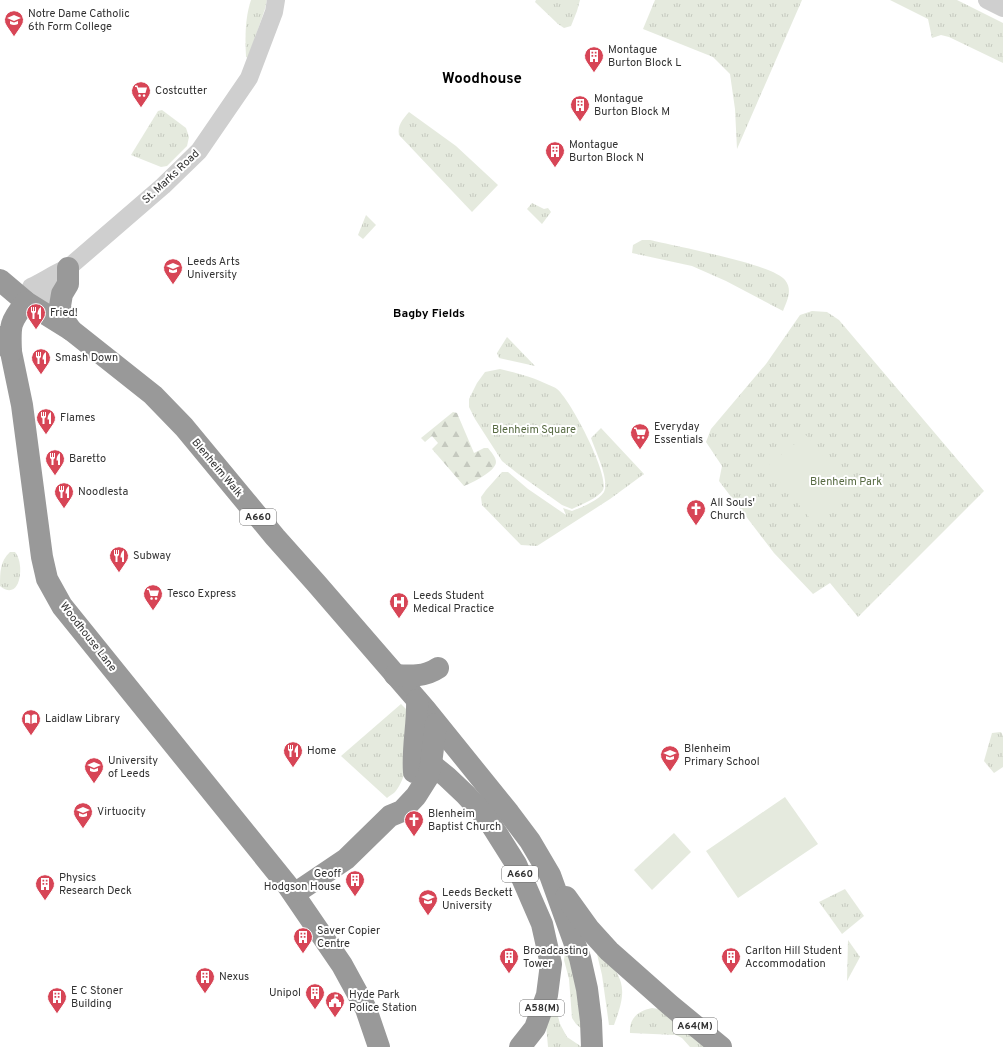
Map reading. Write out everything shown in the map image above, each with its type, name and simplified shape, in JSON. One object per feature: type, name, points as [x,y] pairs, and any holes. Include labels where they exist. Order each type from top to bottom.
[{"type":"highway","points":[[68,268],[68,284],[62,294],[60,306],[62,317],[70,330]]},
{"type":"highway","name":"Blenheim Walk","points":[[0,280],[26,302],[70,330],[153,395],[184,427],[275,538],[316,583],[426,711]]},
{"type":"highway","points":[[0,308],[10,309],[26,302]]},
{"type":"highway","name":"Woodhouse Lane","points":[[26,302],[15,315],[5,345],[22,405],[42,557],[47,579],[62,606],[302,899],[342,965],[366,1009],[379,1047]]},
{"type":"highway","points":[[395,675],[420,675],[432,672],[438,668]]},
{"type":"highway","points":[[390,816],[394,800],[406,786],[421,764],[426,711]]},
{"type":"highway","points":[[302,899],[390,816],[402,811],[416,796],[428,777],[421,764],[412,755],[417,716],[426,711]]},
{"type":"highway","name":"A660","points":[[426,711],[530,841],[550,876],[580,958],[587,989],[591,1021],[592,1047]]},
{"type":"highway","name":"A660","points":[[421,764],[466,795],[487,818],[516,864],[542,924],[551,964]]},
{"type":"highway","points":[[416,796],[438,787],[447,788],[466,795]]},
{"type":"highway","name":"A64(M)","points":[[550,876],[589,929],[608,951],[670,1005],[722,1047]]},
{"type":"highway","name":"A58(M)","points":[[520,1047],[535,1028],[547,995],[551,964]]},
{"type":"street","name":"St. Marks Road","points":[[26,302],[31,287],[68,268],[167,183],[199,151],[249,78],[274,12],[276,0]]},
{"type":"street","points":[[987,0],[1003,8]]},
{"type":"green space","points":[[251,0],[267,0],[248,58],[246,57],[246,28]]},
{"type":"green space","points":[[536,0],[580,0],[571,26],[564,28],[535,2]]},
{"type":"green space","points":[[655,0],[802,0],[737,149],[735,109],[730,74],[713,57],[643,29]]},
{"type":"green space","points":[[890,0],[957,0],[1003,23],[1003,63],[949,37],[941,35],[932,38],[928,19]]},
{"type":"green space","points":[[162,110],[186,128],[189,137],[187,146],[167,166],[161,167],[131,155],[158,111]]},
{"type":"green space","points":[[409,112],[456,146],[498,185],[472,212],[399,135],[400,125]]},
{"type":"green space","points":[[532,203],[544,209],[548,208],[551,212],[542,224],[527,209]]},
{"type":"green space","points":[[366,215],[376,225],[363,239],[358,235]]},
{"type":"green space","points":[[642,240],[650,240],[722,256],[777,274],[785,280],[789,288],[783,311],[726,281],[692,266],[632,253],[633,245]]},
{"type":"green space","name":"Blenheim Park","points":[[812,311],[827,312],[839,320],[984,491],[858,617],[830,583],[813,594],[774,553],[719,481],[722,466],[706,442],[711,429],[766,364],[800,315]]},
{"type":"green space","points":[[507,337],[535,366],[499,358],[497,353]]},
{"type":"green space","name":"Blenheim Square","points":[[500,369],[543,382],[556,388],[563,396],[571,407],[588,438],[601,469],[604,482],[601,493],[589,501],[572,509],[562,505],[502,461],[469,407],[469,399],[477,383],[485,372]]},
{"type":"green space","points":[[453,412],[457,413],[474,453],[484,448],[488,448],[496,460],[495,465],[488,473],[464,486],[432,449],[438,443],[432,436],[425,442],[421,438]]},
{"type":"green space","points":[[601,428],[644,474],[610,499],[537,546],[521,545],[482,505],[481,497],[502,472],[508,472],[528,489],[566,515],[563,508],[572,511],[594,501],[604,492],[605,487],[604,473],[591,438]]},
{"type":"green space","points":[[806,435],[851,491],[813,522],[767,466]]},
{"type":"green space","points":[[10,552],[15,552],[18,557],[20,572],[17,586],[13,589],[7,590],[0,586],[0,576],[2,563]]},
{"type":"green space","points":[[401,704],[416,719],[407,767],[400,785],[395,792],[387,798],[341,756]]},
{"type":"green space","points":[[1001,732],[1003,736],[1003,767],[994,773],[984,761],[992,733]]},
{"type":"green space","points":[[785,797],[818,844],[738,898],[706,851]]},
{"type":"green space","points":[[674,833],[691,852],[652,890],[634,870]]},
{"type":"green space","points":[[845,889],[864,916],[842,934],[819,902]]},
{"type":"green space","points":[[848,940],[860,957],[847,981]]},
{"type":"green space","points":[[564,942],[570,952],[584,1031],[572,1018],[569,979],[564,960]]},
{"type":"green space","points":[[600,952],[615,970],[622,986],[621,1003],[614,1025],[609,1025],[602,975],[597,954]]},
{"type":"green space","points":[[555,1005],[560,1024],[567,1037],[582,1047],[548,1047],[546,1024]]},
{"type":"green space","points":[[652,1008],[659,1009],[708,1047],[690,1047],[682,1038],[676,1035],[630,1033],[631,1023],[635,1016]]},
{"type":"place","name":"Notre Dame Catholic 6th Form College","points":[[14,37]]},
{"type":"place","name":"Montague Burton Block L","points":[[594,73]]},
{"type":"place","name":"Costcutter","points":[[141,108]]},
{"type":"place","name":"Montague Burton Block M","points":[[580,122]]},
{"type":"place","name":"Montague Burton Block N","points":[[555,168]]},
{"type":"place","name":"Leeds Arts University","points":[[173,285]]},
{"type":"place","name":"Fried!","points":[[36,330]]},
{"type":"place","name":"Smash Down","points":[[41,375]]},
{"type":"place","name":"Flames","points":[[46,435]]},
{"type":"place","name":"Everyday Essentials","points":[[640,450]]},
{"type":"place","name":"Baretto","points":[[55,476]]},
{"type":"place","name":"Noodlesta","points":[[64,509]]},
{"type":"place","name":"All Souls' Church","points":[[696,526]]},
{"type":"place","name":"Subway","points":[[119,573]]},
{"type":"place","name":"Tesco Express","points":[[153,611]]},
{"type":"place","name":"Leeds Student Medical Practice","points":[[399,619]]},
{"type":"place","name":"Laidlaw Library","points":[[31,736]]},
{"type":"place","name":"Home","points":[[293,768]]},
{"type":"place","name":"Blenheim Primary School","points":[[670,772]]},
{"type":"place","name":"University of Leeds","points":[[94,784]]},
{"type":"place","name":"Virtuocity","points":[[83,829]]},
{"type":"place","name":"Blenheim Baptist Church","points":[[414,837]]},
{"type":"place","name":"Geoff Hodgson House","points":[[355,897]]},
{"type":"place","name":"Physics Research Deck","points":[[45,901]]},
{"type":"place","name":"Leeds Beckett University","points":[[428,916]]},
{"type":"place","name":"Saver Copier Centre","points":[[303,954]]},
{"type":"place","name":"Broadcasting Tower","points":[[509,974]]},
{"type":"place","name":"Carlton Hill Student Accommodation","points":[[731,974]]},
{"type":"place","name":"Nexus","points":[[205,994]]},
{"type":"place","name":"Unipol","points":[[315,1010]]},
{"type":"place","name":"E C Stoner Building","points":[[57,1014]]},
{"type":"place","name":"Hyde Park Police Station","points":[[335,1018]]},
{"type":"district","name":"Woodhouse","points":[[482,79]]},
{"type":"district","name":"Bagby Fields","points":[[429,314]]}]
